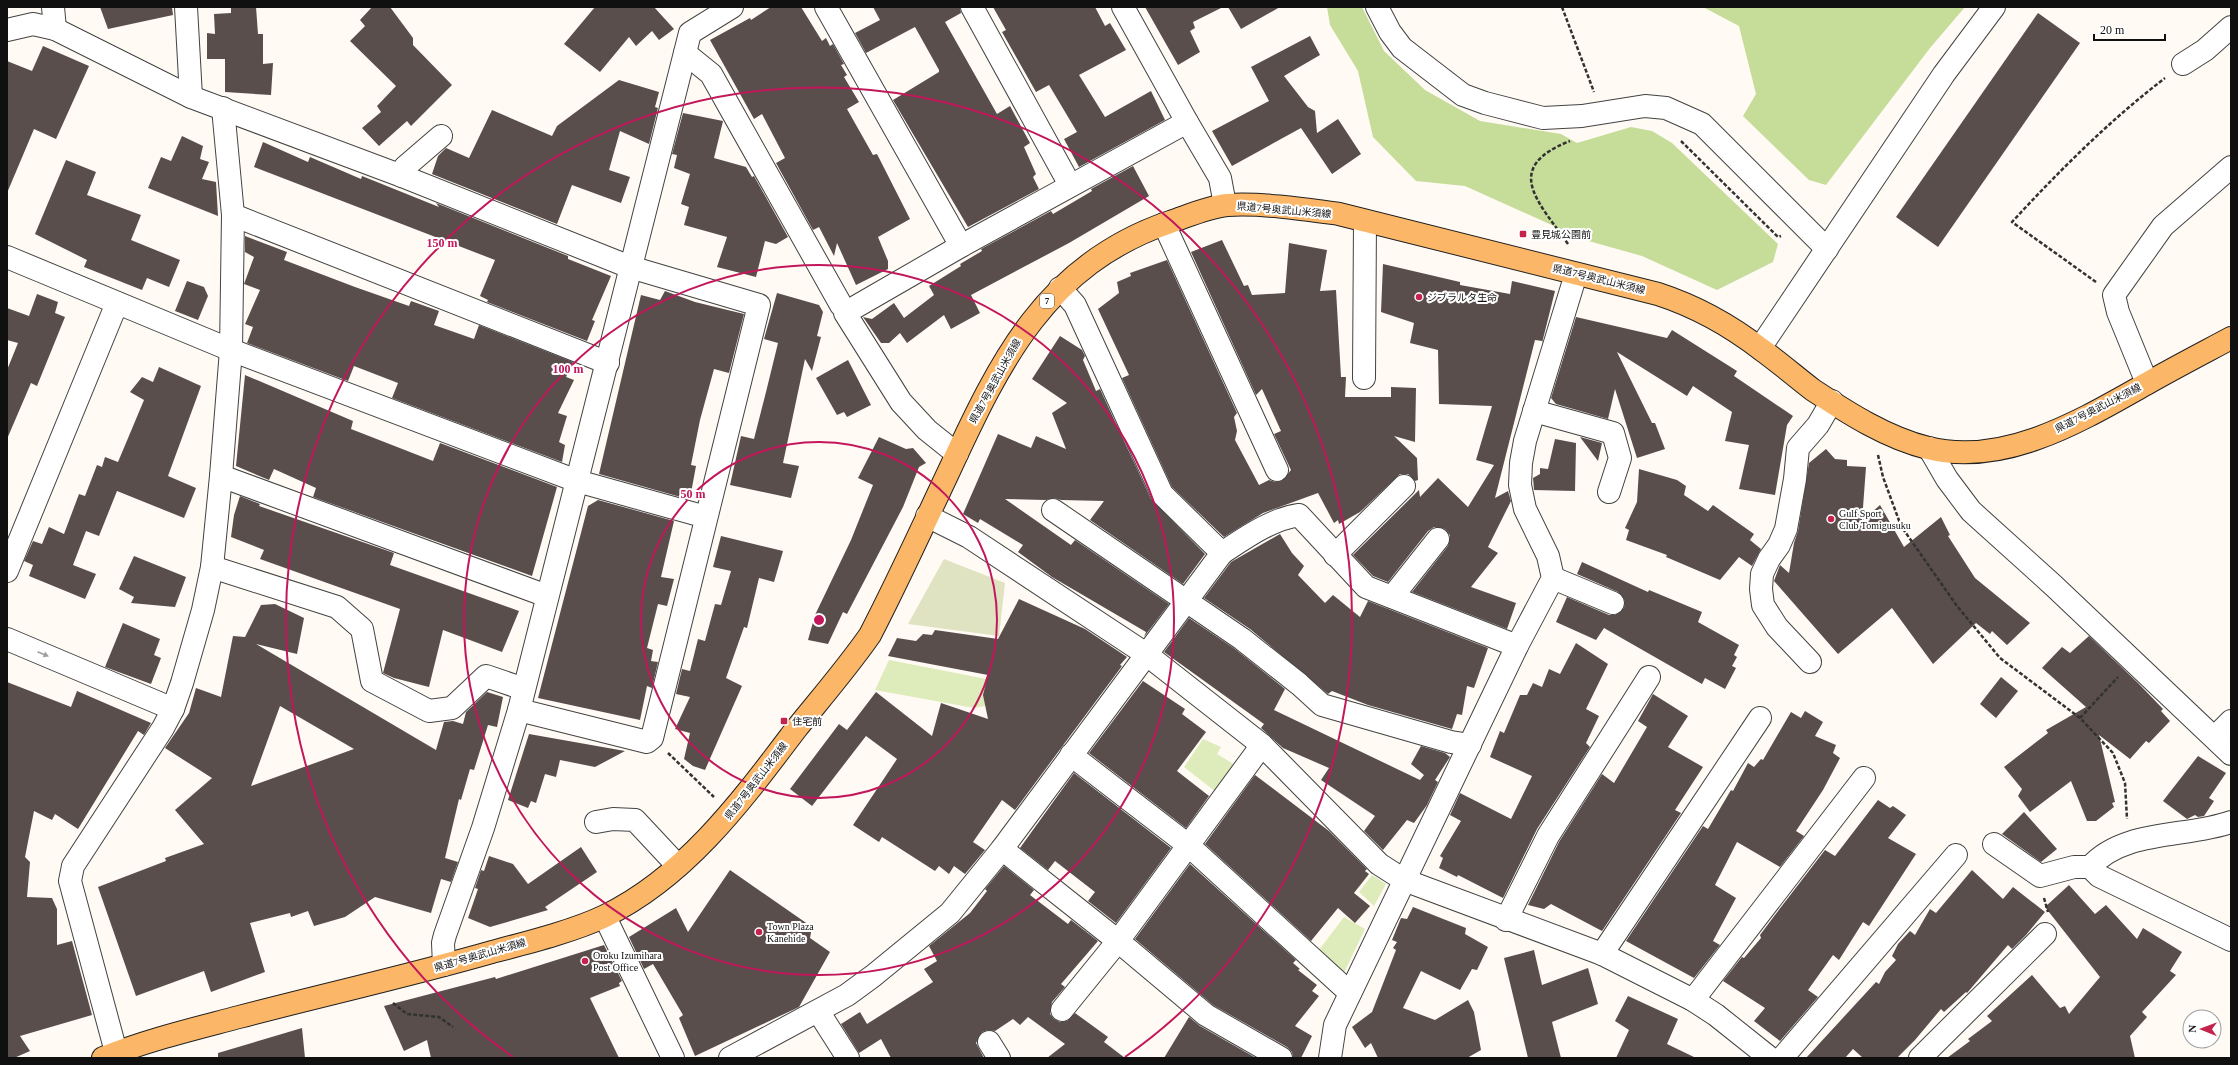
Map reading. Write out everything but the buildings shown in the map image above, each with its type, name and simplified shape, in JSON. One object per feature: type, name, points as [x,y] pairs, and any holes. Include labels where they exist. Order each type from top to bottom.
[{"type":"main road","name":"県道7号奥武山米須線","points":[[110,1055],[167,1036],[444,966],[605,917],[632,900],[678,866],[708,839],[732,813],[825,692],[848,666],[870,635],[978,408],[1020,336],[1038,312],[1060,288],[1080,270],[1108,251],[1136,236],[1164,224],[1225,205],[1309,210],[1365,221],[1677,300],[1698,309],[1760,348],[1832,401],[1872,425],[1929,448],[1963,452],[1987,450],[2012,445],[2057,431],[2102,409],[2231,338]]},
{"type":"street","points":[[52,7],[55,29]]},
{"type":"street","points":[[186,7],[191,97]]},
{"type":"street","points":[[444,966],[445,935],[483,828],[519,710],[547,596],[608,363],[630,267],[690,33],[732,7]]},
{"type":"street","points":[[826,7],[961,246]]},
{"type":"street","points":[[972,7],[1070,185]]},
{"type":"street","points":[[1123,7],[1220,178],[1225,205]]},
{"type":"street","points":[[1377,7],[1390,32],[1402,48],[1463,95],[1485,103],[1543,118],[1565,118],[1624,108],[1666,108],[1702,124],[1826,249]]},
{"type":"street","points":[[1760,348],[1944,74],[1994,7]]},
{"type":"street","points":[[7,30],[33,24],[55,29],[191,97],[402,176],[630,267],[759,305],[652,738],[647,742],[519,710]]},
{"type":"street","points":[[2182,64],[2205,50],[2231,27]]},
{"type":"street","points":[[685,53],[711,74],[841,305]]},
{"type":"street","points":[[110,1055],[70,882],[73,866],[163,728],[173,708],[203,610],[212,568],[231,350],[232,215],[223,108]]},
{"type":"street","points":[[957,454],[927,430],[901,402],[845,313],[1070,185],[1187,122]]},
{"type":"street","points":[[402,176],[405,167],[441,136]]},
{"type":"street","points":[[2147,384],[2118,312],[2114,295],[2163,226],[2231,167]]},
{"type":"street","points":[[232,215],[608,363]]},
{"type":"street","points":[[1364,378],[1365,221]]},
{"type":"street","points":[[1164,224],[1277,470]]},
{"type":"street","points":[[7,257],[231,350],[577,482],[706,518]]},
{"type":"street","points":[[1330,1058],[1335,1025],[1517,646],[1553,578],[1548,556],[1525,509],[1520,485],[1521,463],[1525,441],[1576,274]]},
{"type":"street","points":[[1060,288],[1075,306],[1162,494],[1222,553]]},
{"type":"street","points":[[7,571],[117,303]]},
{"type":"street","points":[[1810,662],[1777,627],[1763,605],[1761,589],[1762,574],[1779,545],[1786,529],[1795,479],[1798,448],[1818,425],[1832,401]]},
{"type":"street","points":[[1534,411],[1613,433],[1620,458],[1609,492]]},
{"type":"street","points":[[1929,448],[1946,480],[1971,511],[2215,737],[2226,751],[2231,754]]},
{"type":"street","points":[[221,476],[547,596]]},
{"type":"street","points":[[1334,555],[1404,486]]},
{"type":"street","points":[[1053,510],[1242,639],[1299,684],[1322,705],[1451,742],[1470,745]]},
{"type":"street","points":[[730,1058],[818,1011],[873,976],[950,913],[1002,850],[1222,553],[1253,533],[1286,517],[1299,515],[1334,555],[1366,587],[1517,646]]},
{"type":"street","points":[[927,516],[969,537],[1146,654],[1262,745],[1379,864],[1404,880],[1506,920],[1602,954],[1693,1000],[1716,1015],[1770,1058]]},
{"type":"street","points":[[1392,597],[1438,539]]},
{"type":"street","points":[[212,568],[337,607],[362,629],[372,681],[429,710],[452,708],[486,676],[524,689]]},
{"type":"street","points":[[1553,578],[1613,603]]},
{"type":"street","points":[[7,639],[173,708]]},
{"type":"street","points":[[1506,920],[1548,836],[1649,677]]},
{"type":"street","points":[[1602,954],[1760,718]]},
{"type":"street","points":[[2215,737],[2231,721]]},
{"type":"street","points":[[1062,1010],[1118,941],[1262,745]]},
{"type":"street","points":[[1071,755],[1188,844],[1350,993]]},
{"type":"street","points":[[1693,1000],[1864,778]]},
{"type":"street","points":[[596,822],[613,818],[635,820],[678,866]]},
{"type":"street","points":[[1994,844],[2040,876],[2074,868],[2090,867],[2100,856],[2126,844],[2214,828],[2231,822]]},
{"type":"street","points":[[1002,850],[1118,941],[1206,1015],[1281,1058]]},
{"type":"street","points":[[1782,1058],[1956,855]]},
{"type":"street","points":[[2090,867],[2100,876],[2231,940]]},
{"type":"street","points":[[605,917],[673,1058]]},
{"type":"street","points":[[1920,1058],[2048,926]]},
{"type":"street","points":[[818,1011],[848,1058]]},
{"type":"path","points":[[1562,7],[1596,98],[1598,113]]},
{"type":"path","points":[[2114,295],[2012,222],[2086,145],[2132,103],[2182,64]]},
{"type":"path","points":[[1676,138],[1778,237],[1784,236]]},
{"type":"path","points":[[1568,244],[1535,197],[1530,178],[1534,162],[1554,147],[1574,139]]},
{"type":"path","points":[[1872,425],[1883,477],[1901,526],[1957,606],[2000,658],[2080,718],[2113,753],[2126,783],[2128,801],[2126,844]]},
{"type":"path","points":[[2080,718],[2133,661]]},
{"type":"path","points":[[652,738],[732,813]]},
{"type":"path","points":[[2040,876],[2048,926]]},
{"type":"path","points":[[388,999],[407,1014],[439,1016],[453,1027]]},
{"type":"green space","points":[[1327,7],[1362,7],[1384,51],[1425,90],[1480,121],[1561,134],[1577,143],[1631,127],[1652,131],[1672,143],[1778,244],[1773,262],[1717,290],[1642,256],[1585,240],[1465,186],[1416,181],[1373,137],[1358,71],[1330,25]]},
{"type":"green space","points":[[1703,7],[1965,7],[1930,48],[1826,185],[1809,180],[1743,116],[1756,94],[1739,26]]},
{"type":"green space","points":[[944,559],[1005,583],[999,636],[908,624]]},
{"type":"green space","points":[[889,660],[1007,683],[996,704],[974,708],[875,690]]},
{"type":"green space","points":[[1203,739],[1221,747],[1217,754],[1235,765],[1216,792],[1184,767]]},
{"type":"green space","points":[[1372,875],[1386,884],[1374,906],[1359,892]]},
{"type":"green space","points":[[1344,917],[1365,929],[1342,977],[1316,954]]},
{"type":"place","name":"豊見城公園前","points":[[1523,234]]},
{"type":"place","name":"ジブラルタ生命","points":[[1419,297]]},
{"type":"place","name":"Gulf Sport Club Tomigusuku","points":[[1831,519]]},
{"type":"place","name":"住宅前","points":[[784,721]]},
{"type":"place","name":"Town Plaza Kanehide","points":[[759,932]]},
{"type":"place","name":"Oroku Izumihara Post Office","points":[[585,961]]}]
